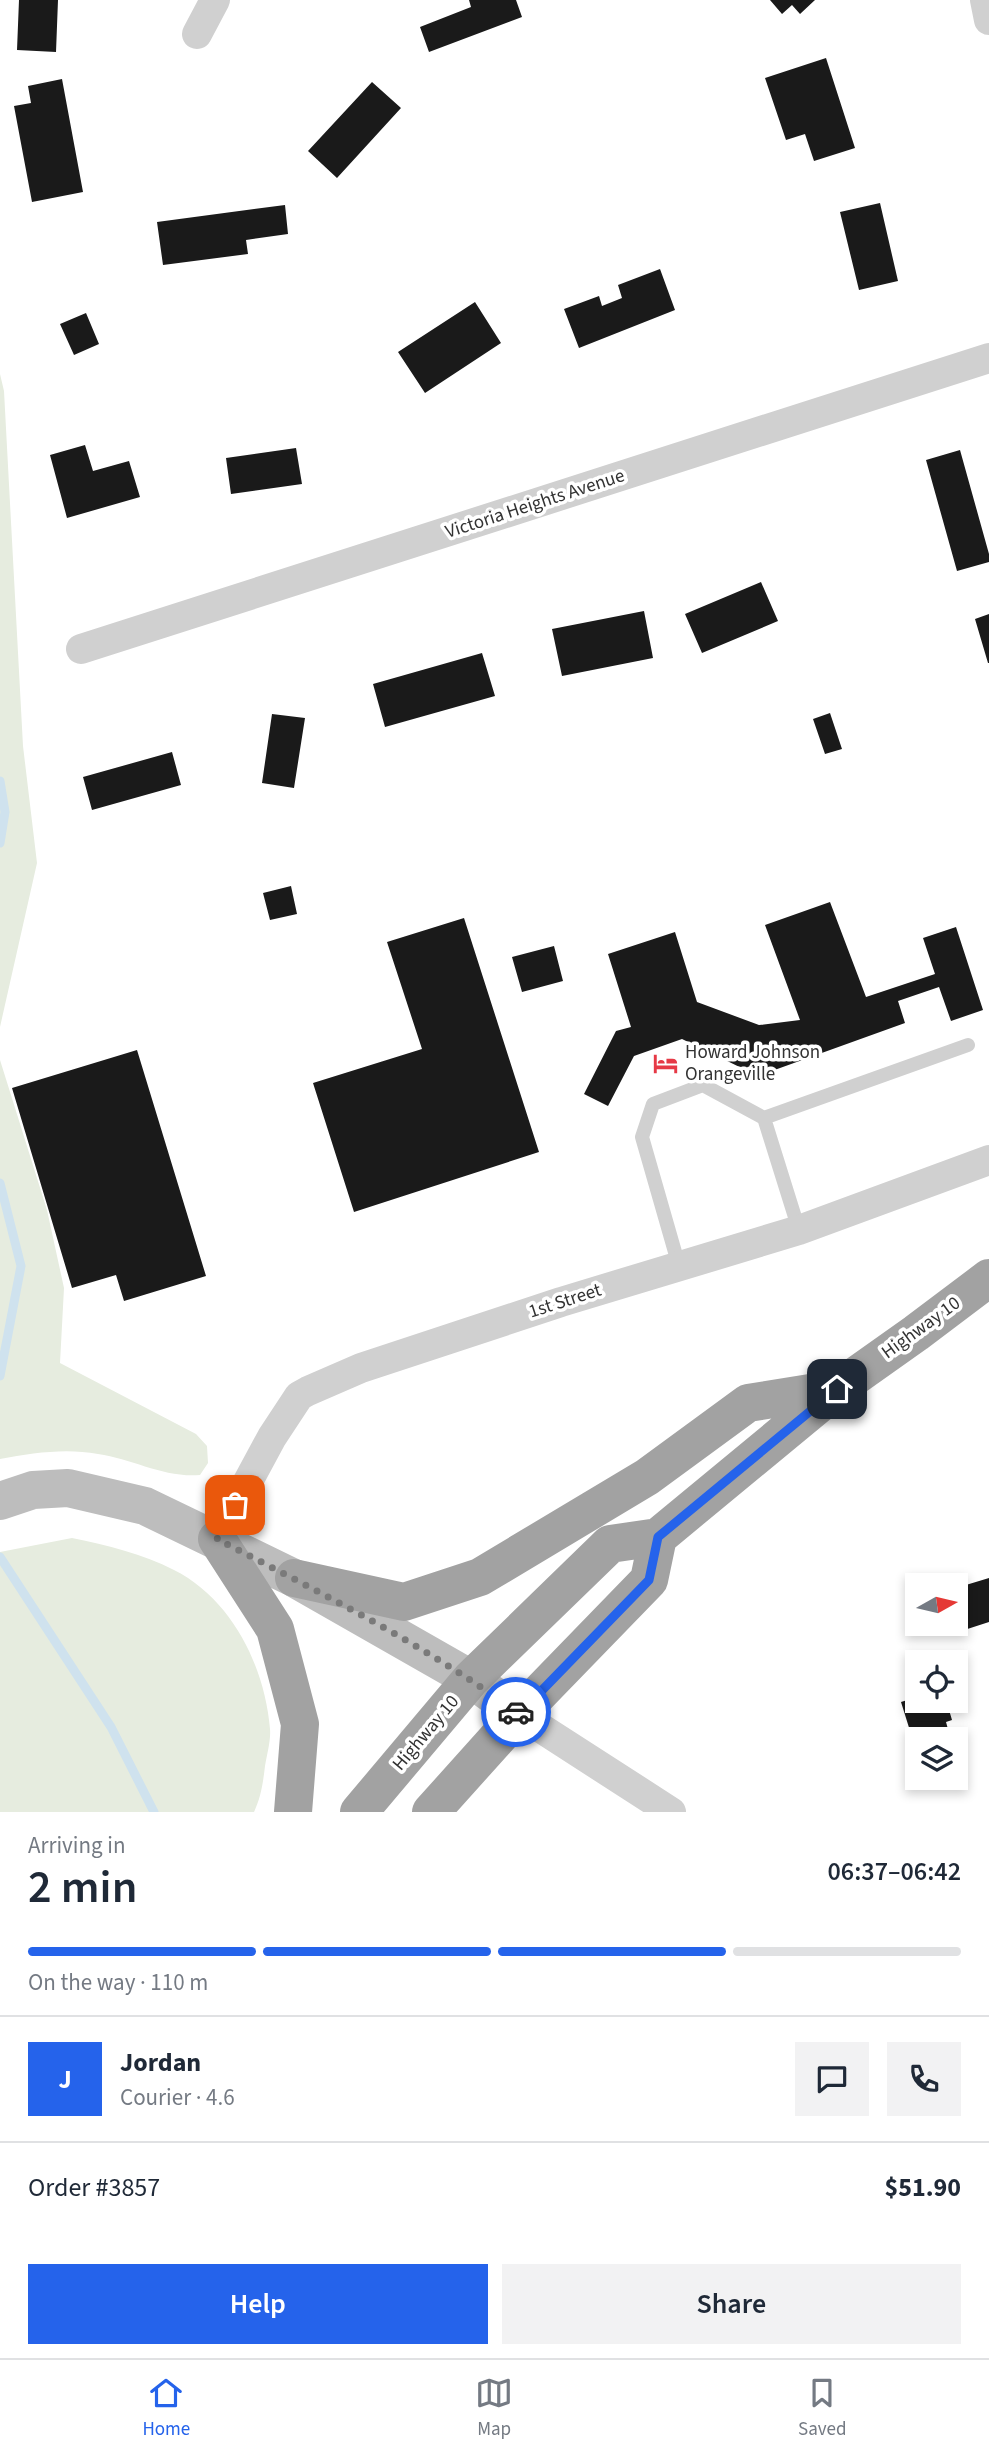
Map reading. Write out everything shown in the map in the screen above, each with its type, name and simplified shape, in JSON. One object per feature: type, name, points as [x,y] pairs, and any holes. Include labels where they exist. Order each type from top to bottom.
[{"type":"highway","name":"Highway 10","points":[[359,1812],[471,1679],[610,1544],[658,1537],[837,1389],[916,1334],[989,1278]]},
{"type":"highway","points":[[293,1578],[404,1601],[480,1577],[647,1477],[748,1403],[837,1389]]},
{"type":"highway","points":[[431,1812],[519,1714],[649,1580],[658,1537]]},
{"type":"highway","points":[[217,1539],[275,1629],[300,1724],[293,1812]]},
{"type":"main road","points":[[0,1500],[33,1490],[68,1488],[145,1506],[293,1578],[471,1679],[519,1714]]},
{"type":"street","points":[[197,34],[215,0]]},
{"type":"street","points":[[985,0],[989,20]]},
{"type":"street","name":"Victoria Heights Avenue","points":[[81,649],[989,358]]},
{"type":"street","name":"1st Street","points":[[217,1539],[270,1440],[299,1396],[361,1368],[561,1302],[799,1230],[989,1160]]},
{"type":"street","points":[[519,1714],[671,1812]]},
{"type":"lane","points":[[764,1118],[968,1045]]},
{"type":"lane","points":[[679,1266],[642,1137],[653,1104],[703,1085],[764,1118],[799,1230]]},
{"type":"shaded area","points":[[0,374],[4,391],[23,746],[37,863],[0,1027]]},
{"type":"shaded area","points":[[0,1060],[47,1210],[64,1288],[60,1363],[196,1434],[207,1446],[208,1463],[200,1475],[174,1474],[111,1456],[86,1452],[49,1452],[0,1459]]},
{"type":"shaded area","points":[[72,1538],[150,1559],[174,1570],[213,1598],[229,1617],[253,1659],[267,1706],[270,1729],[262,1784],[254,1812],[0,1812],[0,1552]]},
{"type":"building","points":[[19,0],[58,0],[56,52],[17,50]]},
{"type":"building","points":[[469,0],[516,0],[522,17],[429,52],[420,27],[471,7]]},
{"type":"building","points":[[770,0],[815,0],[800,14],[792,5],[782,14]]},
{"type":"building","points":[[826,58],[855,148],[814,161],[805,134],[786,140],[765,78]]},
{"type":"building","points":[[62,79],[83,192],[32,202],[14,106],[31,103],[28,86]]},
{"type":"building","points":[[372,82],[401,108],[337,178],[308,151]]},
{"type":"building","points":[[880,203],[898,281],[859,290],[840,212]]},
{"type":"building","points":[[285,205],[288,234],[246,240],[248,254],[163,265],[157,222]]},
{"type":"building","points":[[660,269],[675,310],[579,348],[564,309],[599,296],[602,306],[622,298],[618,285]]},
{"type":"building","points":[[475,302],[501,343],[425,393],[398,352]]},
{"type":"building","points":[[86,313],[99,344],[74,355],[60,324]]},
{"type":"building","points":[[85,445],[93,471],[129,461],[140,497],[67,518],[50,455]]},
{"type":"building","points":[[296,448],[302,484],[231,494],[226,458]]},
{"type":"building","points":[[960,450],[989,562],[957,571],[926,460]]},
{"type":"building","points":[[761,582],[778,621],[702,653],[685,614]]},
{"type":"building","points":[[644,611],[653,658],[562,676],[552,629]]},
{"type":"building","points":[[989,614],[989,663],[988,663],[975,619]]},
{"type":"building","points":[[482,653],[495,696],[385,727],[373,684]]},
{"type":"building","points":[[830,713],[842,749],[825,754],[813,719]]},
{"type":"building","points":[[272,714],[305,718],[294,788],[262,783]]},
{"type":"building","points":[[172,752],[181,785],[92,810],[83,777]]},
{"type":"building","points":[[291,886],[297,914],[270,920],[263,893]]},
{"type":"building","points":[[830,902],[866,997],[935,974],[923,938],[956,927],[983,1010],[951,1021],[939,987],[898,1001],[905,1023],[758,1076],[682,1039],[634,1056],[608,1106],[584,1094],[616,1031],[631,1027],[608,954],[675,932],[697,1002],[759,1025],[800,1020],[765,925]]},
{"type":"building","points":[[464,918],[539,1152],[354,1212],[313,1083],[422,1049],[387,942]]},
{"type":"building","points":[[554,946],[563,981],[522,992],[512,957]]},
{"type":"building","points":[[137,1050],[206,1276],[124,1301],[116,1275],[72,1288],[12,1088]]},
{"type":"building","points":[[989,1578],[989,1622],[968,1629],[968,1584]]},
{"type":"building","points":[[905,1701],[905,1713],[950,1713],[952,1720],[946,1722],[947,1727],[909,1727],[901,1702]]},
{"type":"waterway","points":[[0,781],[5,812],[0,843]]},
{"type":"waterway","points":[[0,1183],[21,1266],[0,1376]]},
{"type":"waterway","points":[[0,1557],[111,1727],[154,1812]]},
{"type":"way so far","points":[[235,1505],[217,1539],[293,1578],[471,1679],[516,1712]]},
{"type":"place","name":"Howard Johnson Orangeville","points":[[665,1063]]},
{"type":"route","points":[[516,1712],[519,1714],[649,1580],[658,1537],[837,1389]]}]
